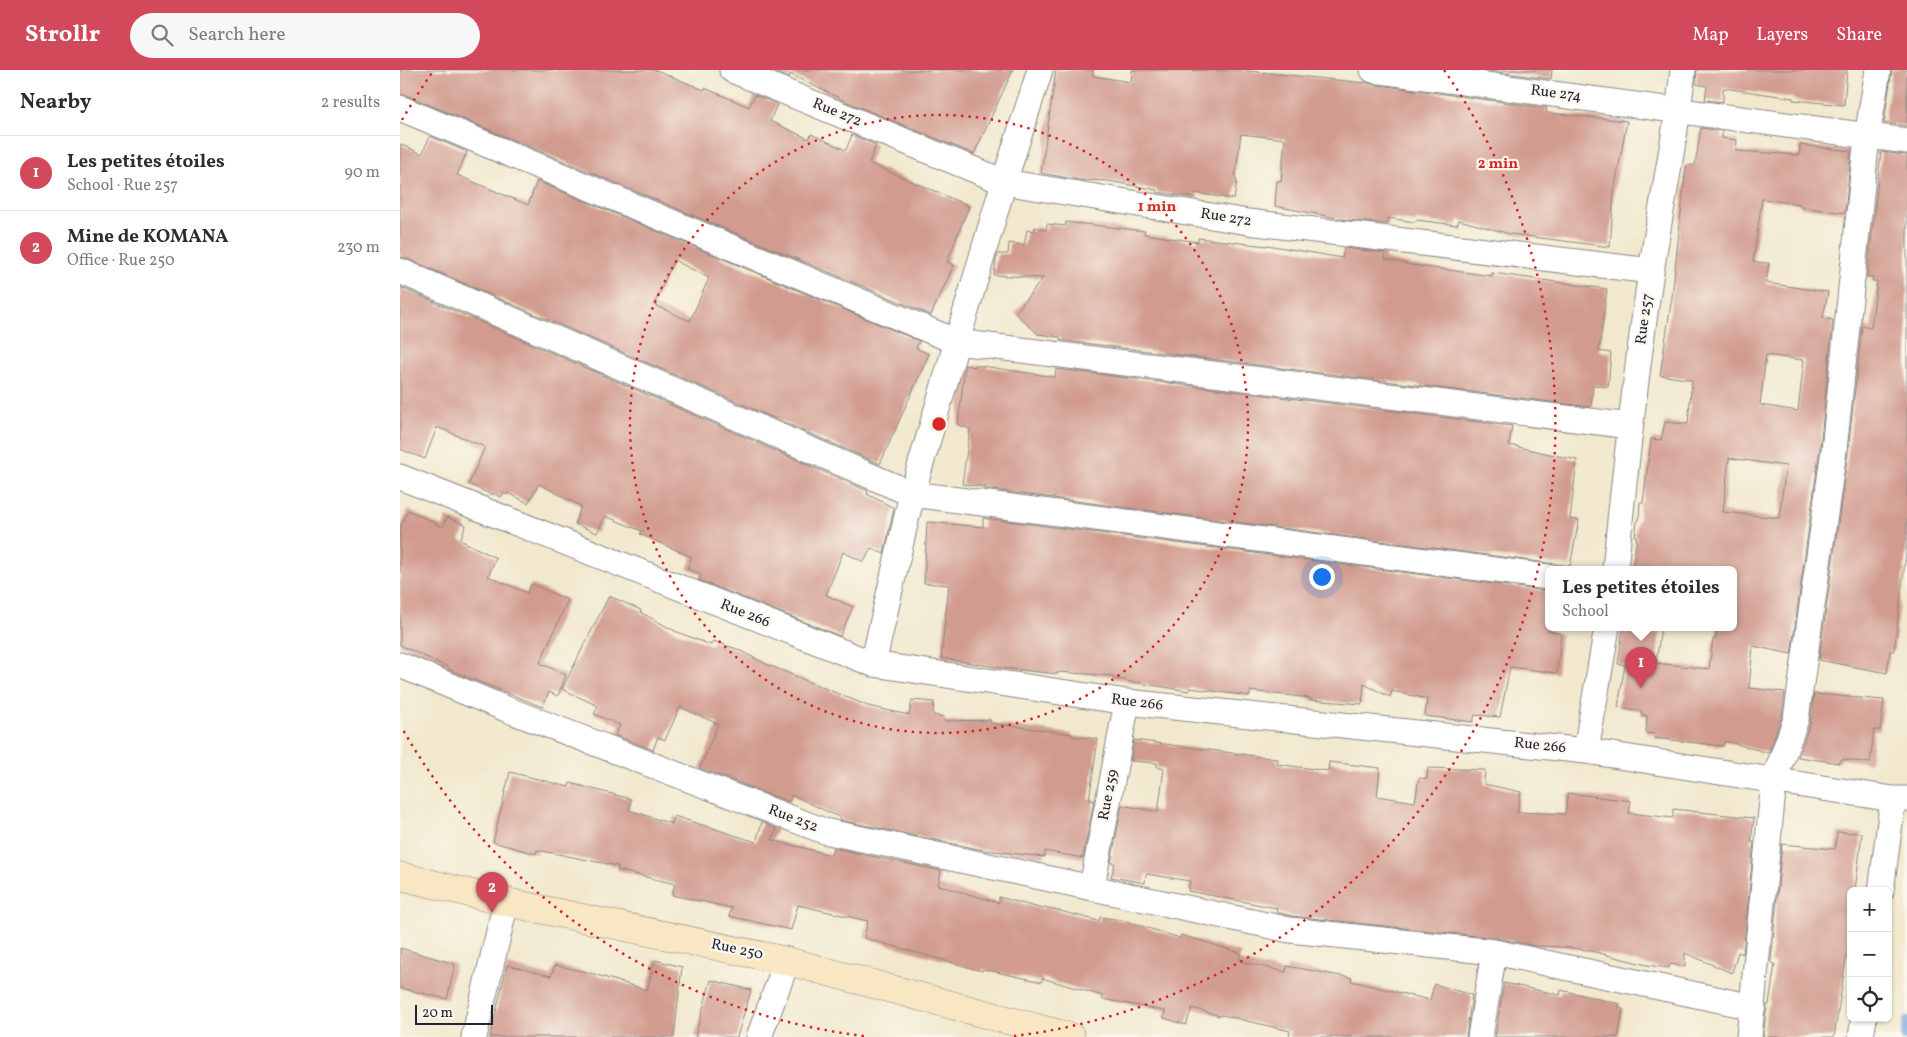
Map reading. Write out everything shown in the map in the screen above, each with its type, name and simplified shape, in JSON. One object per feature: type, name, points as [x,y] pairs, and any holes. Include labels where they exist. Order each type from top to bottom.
[{"type":"street","name":"Rue 272","points":[[732,70],[1004,182],[1248,222],[1651,271]]},
{"type":"street","points":[[872,664],[912,494],[1004,182],[1040,70]]},
{"type":"street","name":"Rue 274","points":[[1373,70],[1907,141]]},
{"type":"street","name":"Rue 257","points":[[1615,566],[1630,426],[1651,271],[1679,110],[1683,70]]},
{"type":"street","points":[[1749,1037],[1774,780],[1796,718],[1834,450],[1867,137],[1878,70]]},
{"type":"street","points":[[400,108],[957,342],[1630,426]]},
{"type":"street","points":[[400,271],[912,494],[1545,577]]},
{"type":"street","name":"Rue 266","points":[[400,477],[872,664],[1127,702],[1586,751],[1900,799]]},
{"type":"street","points":[[1586,751],[1606,631]]},
{"type":"street","name":"Rue 252","points":[[407,668],[506,709],[824,831],[1290,930],[1494,952],[1753,1007]]},
{"type":"street","name":"Rue 259","points":[[1092,887],[1127,702]]},
{"type":"street","points":[[1882,887],[1900,799]]},
{"type":"street","name":"Rue 250","points":[[400,876],[506,902],[787,961],[1071,1037]]},
{"type":"street","points":[[474,1037],[506,902]]},
{"type":"street","points":[[1480,1037],[1494,952]]},
{"type":"street","points":[[759,1037],[787,961]]},
{"type":"street","points":[[1861,1037],[1863,1022]]},
{"type":"building","points":[[400,70],[656,70],[749,107],[755,95],[777,104],[770,121],[809,139],[811,134],[846,150],[852,135],[876,145],[869,163],[969,206],[947,262],[954,265],[931,315],[400,94]]},
{"type":"building","points":[[770,70],[1013,70],[974,154],[845,101],[790,74],[789,78]]},
{"type":"building","points":[[1056,70],[1093,70],[1093,76],[1131,82],[1132,70],[1249,71],[1365,82],[1547,108],[1546,112],[1548,113],[1627,121],[1614,192],[1610,247],[1510,234],[1459,220],[1457,225],[1388,218],[1388,224],[1347,220],[1275,206],[1277,181],[1281,181],[1285,139],[1241,134],[1234,199],[1195,193],[1195,198],[1109,181],[1079,180],[1041,173]]},
{"type":"building","points":[[1482,70],[1552,70],[1551,79]]},
{"type":"building","points":[[1697,70],[1847,70],[1844,105],[1793,100],[1793,98],[1723,88],[1723,102],[1705,100],[1707,86],[1696,84]]},
{"type":"building","points":[[1892,70],[1907,70],[1907,126],[1884,123]]},
{"type":"building","points":[[1701,128],[1722,131],[1722,138],[1737,140],[1736,151],[1799,155],[1800,145],[1851,151],[1845,213],[1800,207],[1800,204],[1762,199],[1753,262],[1769,263],[1766,283],[1828,292],[1823,318],[1833,320],[1820,448],[1791,654],[1753,646],[1749,688],[1785,692],[1782,716],[1769,753],[1725,741],[1723,746],[1654,738],[1655,734],[1646,733],[1647,716],[1641,715],[1642,711],[1618,707],[1625,665],[1618,664],[1622,631],[1660,631],[1656,663],[1709,669],[1713,639],[1716,639],[1717,631],[1737,631],[1737,566],[1633,566],[1637,522],[1639,520],[1640,502],[1643,503],[1651,439],[1661,440],[1665,422],[1688,424],[1692,380],[1660,375],[1672,297],[1686,166],[1695,165]],"holes":[[[1766,355],[1804,360],[1798,411],[1760,405]],[[1729,458],[1786,466],[1779,518],[1723,512]]]},
{"type":"building","points":[[430,136],[467,152],[457,175],[528,205],[537,181],[919,341],[916,348],[929,354],[880,464],[400,257],[400,144],[422,154]],"holes":[[[674,260],[709,278],[690,321],[654,305]]]},
{"type":"building","points":[[1881,152],[1907,155],[1907,545],[1894,651],[1890,651],[1887,673],[1819,660],[1848,452],[1862,326],[1871,328],[1877,281],[1872,281],[1873,277],[1867,277]]},
{"type":"building","points":[[1066,222],[1145,231],[1144,234],[1198,242],[1198,238],[1267,245],[1342,258],[1344,248],[1385,253],[1385,259],[1411,265],[1492,276],[1492,273],[1607,289],[1599,351],[1611,353],[1608,387],[1593,385],[1591,407],[1060,340],[1060,337],[1038,334],[1015,313],[1043,278],[994,275],[996,260],[998,254],[1008,254],[1009,243],[1024,245],[1027,230],[1034,231],[1035,227],[1046,230],[1047,224],[1065,226]]},
{"type":"building","points":[[400,287],[868,491],[867,494],[894,508],[884,554],[871,548],[864,562],[843,552],[826,595],[853,607],[840,636],[699,580],[701,574],[687,569],[692,557],[640,534],[642,531],[605,516],[597,533],[575,524],[581,506],[539,484],[528,503],[508,493],[507,495],[504,493],[501,497],[493,493],[492,495],[469,484],[485,447],[437,427],[425,459],[400,449]]},
{"type":"building","points":[[965,365],[1055,377],[1056,369],[1512,426],[1509,445],[1577,460],[1570,519],[1579,520],[1570,566],[985,489],[985,487],[962,484],[970,429],[958,425]]},
{"type":"building","points":[[408,510],[443,527],[447,517],[466,525],[460,540],[496,558],[488,576],[527,593],[531,584],[568,600],[540,663],[566,675],[558,696],[549,692],[542,707],[448,669],[400,645],[400,529]]},
{"type":"building","points":[[983,518],[1545,591],[1545,631],[1561,634],[1557,673],[1510,667],[1500,717],[1475,715],[1473,722],[1425,716],[1427,699],[1392,691],[1390,697],[1364,684],[1362,704],[1310,700],[1310,698],[1250,691],[1250,696],[1190,688],[1189,691],[1113,679],[1113,676],[1058,672],[1058,674],[1002,668],[941,658],[949,585],[924,583],[927,522],[983,527]]},
{"type":"building","points":[[609,596],[641,610],[640,612],[677,632],[711,645],[713,641],[737,649],[766,664],[868,706],[909,715],[912,700],[934,702],[933,715],[944,717],[944,721],[991,720],[990,723],[1098,739],[1089,800],[1094,800],[1083,858],[1045,851],[1045,857],[983,850],[840,820],[841,818],[792,795],[789,802],[700,768],[718,724],[680,707],[665,740],[658,737],[653,750],[615,735],[620,725],[594,714],[598,706],[562,689]]},
{"type":"building","points":[[1814,694],[1884,700],[1880,730],[1874,730],[1870,763],[1842,759],[1839,763],[1798,757],[1810,724]]},
{"type":"building","points":[[1134,740],[1278,759],[1277,764],[1328,771],[1329,762],[1380,768],[1377,796],[1415,802],[1419,778],[1427,779],[1428,768],[1485,770],[1484,784],[1521,792],[1517,812],[1565,814],[1568,793],[1631,801],[1629,813],[1673,818],[1673,809],[1754,818],[1751,842],[1754,842],[1743,954],[1738,952],[1732,973],[1685,953],[1685,966],[1670,964],[1669,968],[1647,965],[1587,950],[1536,946],[1496,938],[1292,916],[1276,912],[1277,908],[1188,891],[1190,881],[1146,874],[1145,883],[1111,877],[1115,863],[1111,863],[1122,805],[1158,812],[1164,769],[1157,767],[1157,763],[1131,761]]},
{"type":"building","points":[[510,772],[569,787],[570,783],[631,799],[629,810],[672,824],[674,816],[756,842],[762,822],[777,829],[772,840],[831,855],[833,848],[941,871],[938,885],[999,903],[999,897],[1099,921],[1100,917],[1122,920],[1180,938],[1181,935],[1241,953],[1239,961],[1286,972],[1287,966],[1352,978],[1351,981],[1430,1000],[1434,984],[1472,995],[1466,1037],[1289,1037],[1290,1031],[1192,1008],[1186,1025],[1164,1018],[1165,1011],[1102,999],[1103,996],[1042,978],[1042,982],[983,969],[982,971],[864,938],[868,921],[798,905],[791,930],[729,916],[732,908],[672,895],[675,884],[617,870],[618,866],[537,850],[536,854],[493,842]]},
{"type":"building","points":[[1837,832],[1862,833],[1855,887],[1847,887],[1847,953],[1834,1037],[1763,1037],[1775,964],[1771,962],[1782,844],[1835,849]]},
{"type":"building","points":[[400,948],[455,964],[447,999],[400,988]]},
{"type":"building","points":[[655,960],[682,967],[674,1037],[490,1037],[507,965],[551,976],[555,965],[647,990]]},
{"type":"building","points":[[711,980],[751,990],[737,1037],[695,1037]]},
{"type":"building","points":[[1504,983],[1560,995],[1561,990],[1620,1004],[1619,1008],[1623,1009],[1618,1037],[1495,1037]]},
{"type":"waterway","points":[[1905,1037],[1907,1021]]},
{"type":"place","name":"Les petites étoiles","points":[[1641,688]]},
{"type":"place","name":"Mine de KOMANA","points":[[492,913]]}]
